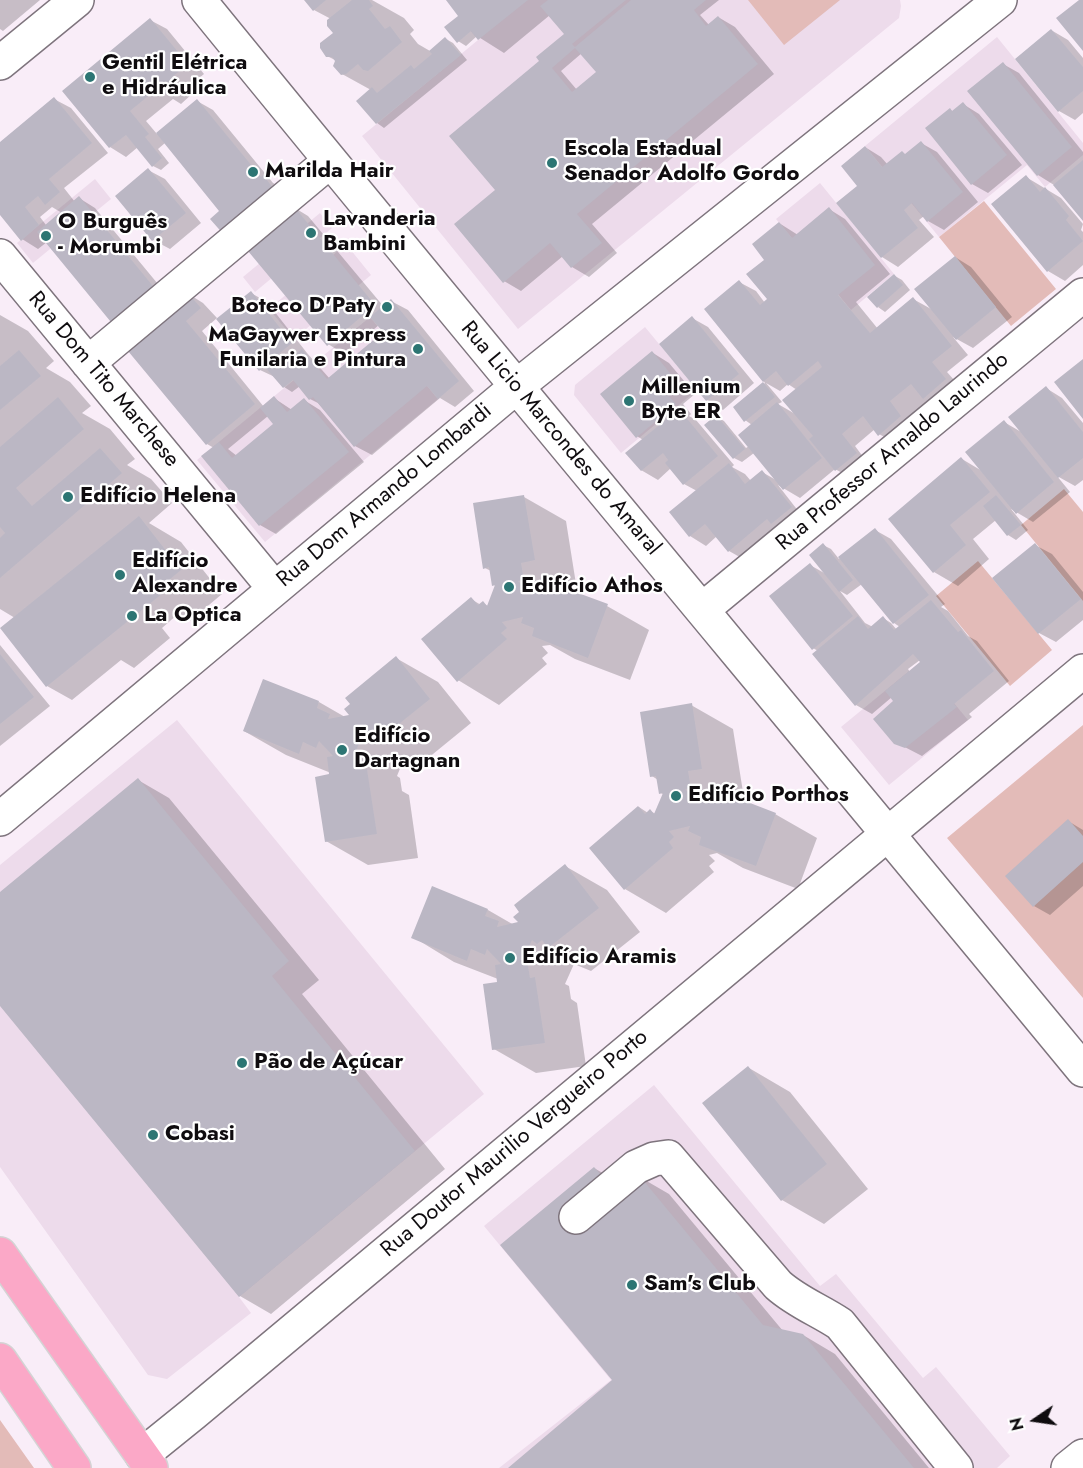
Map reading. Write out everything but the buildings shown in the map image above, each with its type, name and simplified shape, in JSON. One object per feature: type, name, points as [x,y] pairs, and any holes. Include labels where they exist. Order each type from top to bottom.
[{"type":"highway","points":[[0,1254],[146,1461]]},
{"type":"highway","points":[[0,1360],[74,1468]]},
{"type":"street","points":[[0,63],[77,0]]},
{"type":"street","name":"Rua Licio Marcondes do Amaral","points":[[199,0],[516,387],[703,609],[1083,1070]]},
{"type":"street","name":"Rua Dom Armando Lombardi","points":[[0,819],[516,387],[979,7]]},
{"type":"street","points":[[88,363],[330,161]]},
{"type":"street","name":"Rua Dom Tito Marchese","points":[[0,256],[274,588]]},
{"type":"street","name":"Rua Professor Arnaldo Laurindo","points":[[703,609],[1083,295]]},
{"type":"street","name":"Rua Doutor Maurilio Vergueiro Porto","points":[[146,1461],[194,1413],[1083,671]]},
{"type":"street","points":[[576,1217],[636,1167],[654,1159],[668,1157],[778,1285],[793,1298],[840,1324],[957,1468]]},
{"type":"street","points":[[1068,1468],[1083,1456]]},
{"type":"shaded area","name":"Escola Estadual Senador Adolfo Gordo","points":[[446,0],[900,0],[901,6],[899,18],[518,329],[362,136],[478,40]]},
{"type":"shaded area","points":[[748,0],[840,0],[784,45]]},
{"type":"shaded area","points":[[997,37],[1083,143],[1083,155],[1045,187],[1027,165],[939,237],[865,146]]},
{"type":"shaded area","points":[[95,179],[111,199],[33,263],[17,243]]},
{"type":"shaded area","points":[[820,183],[894,274],[851,310],[776,219]]},
{"type":"shaded area","points":[[984,201],[1056,289],[1011,326],[939,237]]},
{"type":"shaded area","points":[[320,213],[332,228],[255,292],[243,277]]},
{"type":"shaded area","points":[[346,244],[371,275],[294,339],[269,309]]},
{"type":"shaded area","points":[[370,317],[438,399],[265,542],[197,460]]},
{"type":"shaded area","points":[[645,327],[697,390],[621,453],[574,395],[575,385]]},
{"type":"shaded area","points":[[1064,489],[1083,512],[1083,601],[1021,525]]},
{"type":"shaded area","points":[[978,561],[1052,650],[1010,686],[936,596]]},
{"type":"shaded area","points":[[920,662],[968,720],[889,785],[841,727]]},
{"type":"shaded area","points":[[177,720],[484,1094],[239,1297],[251,1313],[167,1379],[148,1375],[0,1167],[0,865]]},
{"type":"shaded area","points":[[1083,725],[1083,998],[947,838]]},
{"type":"shaded area","name":"Sam's Club","points":[[654,1085],[820,1286],[836,1274],[923,1378],[936,1367],[1010,1456],[997,1468],[499,1468],[611,1380],[484,1226]]},
{"type":"shaded area","points":[[0,1420],[34,1468],[0,1468]]},
{"type":"place","name":"Gentil Elétrica e Hidráulica","points":[[90,77]]},
{"type":"place","name":"Escola Estadual Senador Adolfo Gordo","points":[[552,163]]},
{"type":"place","name":"Marilda Hair","points":[[253,172]]},
{"type":"place","name":"Lavanderia Bambini","points":[[311,233]]},
{"type":"place","name":"O Burguês - Morumbi","points":[[46,236]]},
{"type":"place","name":"Boteco D'Paty","points":[[387,307]]},
{"type":"place","name":"MaGaywer Express Funilaria e Pintura","points":[[418,349]]},
{"type":"place","name":"Millenium Byte ER","points":[[629,401]]},
{"type":"place","name":"Edifício Helena","points":[[68,497]]},
{"type":"place","name":"Edifício Alexandre","points":[[120,575]]},
{"type":"place","name":"Edifício Athos","points":[[509,587]]},
{"type":"place","name":"La Optica","points":[[132,616]]},
{"type":"place","name":"Edifício Dartagnan","points":[[342,750]]},
{"type":"place","name":"Edifício Porthos","points":[[676,796]]},
{"type":"place","name":"Edifício Aramis","points":[[510,958]]},
{"type":"place","name":"Pão de Açúcar","points":[[242,1063]]},
{"type":"place","name":"Cobasi","points":[[153,1135]]},
{"type":"place","name":"Sam's Club","points":[[632,1285]]}]
